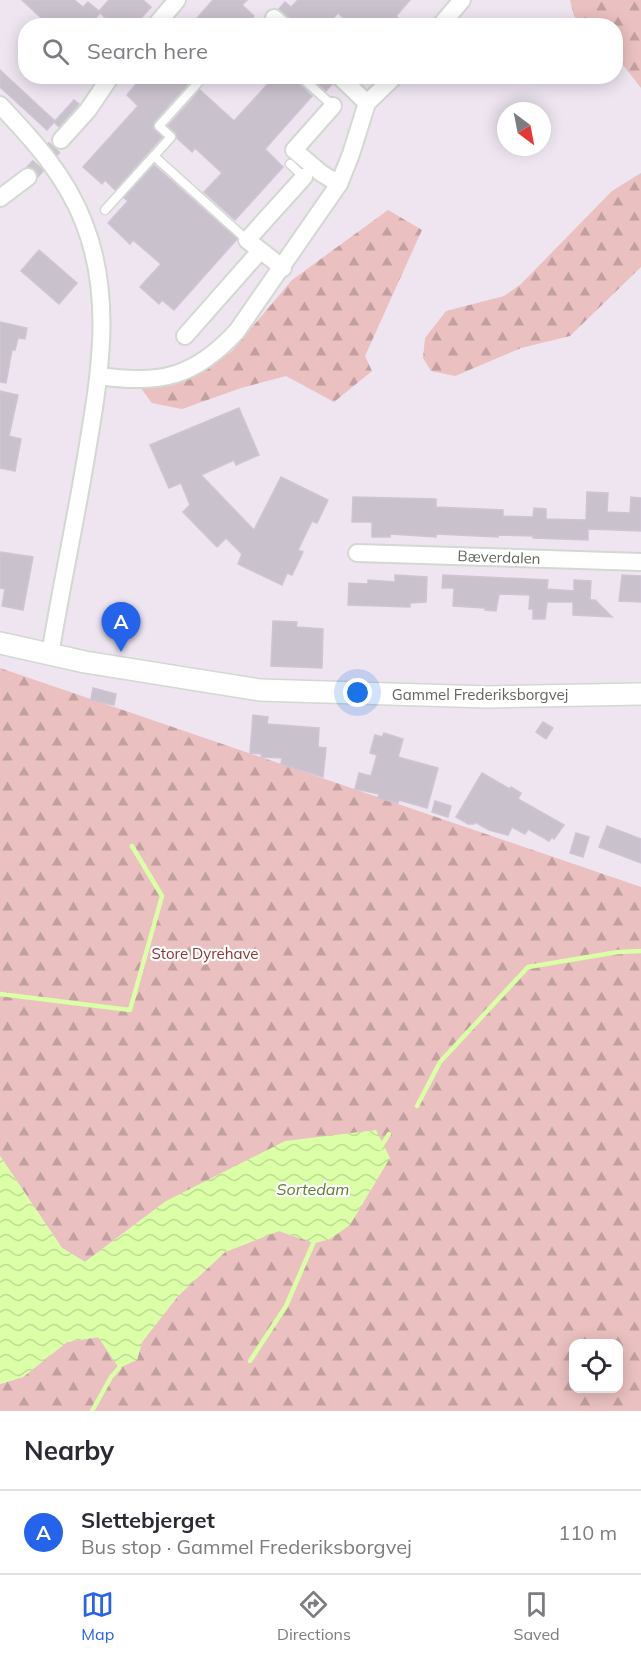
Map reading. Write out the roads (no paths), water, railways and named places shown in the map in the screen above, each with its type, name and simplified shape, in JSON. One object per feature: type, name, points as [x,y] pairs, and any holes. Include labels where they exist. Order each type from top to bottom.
[{"type":"street","points":[[162,18],[177,0]]},
{"type":"street","points":[[447,18],[462,0]]},
{"type":"street","points":[[61,140],[88,110],[106,84]]},
{"type":"street","points":[[347,84],[367,103]]},
{"type":"street","points":[[100,376],[131,380],[155,379],[179,374],[201,363],[221,349],[283,268],[339,184],[367,103],[387,84]]},
{"type":"street","points":[[0,105],[36,143],[56,168],[72,195],[85,223],[100,283],[102,319],[100,376],[50,654]]},
{"type":"street","points":[[333,106],[294,150],[321,173],[339,184]]},
{"type":"street","points":[[0,198],[28,177]]},
{"type":"street","points":[[184,336],[304,177]]},
{"type":"street","points":[[254,245],[283,268]]},
{"type":"street","name":"Bæverdalen","points":[[357,553],[641,561]]},
{"type":"street","name":"Gammel Frederiksborgvej","points":[[0,643],[50,654],[260,690],[488,697],[641,694]]},
{"type":"lane","points":[[105,210],[171,137],[159,126],[197,84]]},
{"type":"lane","points":[[309,84],[333,106]]},
{"type":"lane","points":[[154,156],[254,245]]},
{"type":"lane","points":[[290,164],[304,177]]},
{"type":"water","name":"Sortedam","points":[[376,1130],[390,1158],[350,1225],[330,1239],[314,1243],[279,1231],[225,1252],[178,1296],[142,1342],[137,1360],[119,1368],[98,1337],[67,1342],[23,1377],[0,1384],[0,1156],[62,1248],[85,1262],[166,1201],[285,1141]]},
{"type":"waterway","points":[[0,994],[130,1010],[162,896],[132,846]]},
{"type":"waterway","points":[[417,1106],[440,1062],[528,967],[618,952],[641,951]]},
{"type":"waterway","points":[[380,1148],[389,1134]]},
{"type":"waterway","points":[[250,1361],[286,1306],[315,1239]]},
{"type":"waterway","points":[[92,1411],[111,1377],[119,1368]]},
{"type":"tunnel","points":[[28,177],[61,140]]},
{"type":"place","name":"Slettebjerget","points":[[121,652]]},
{"type":"park label","name":"Store Dyrehave","points":[[205,953]]}]
